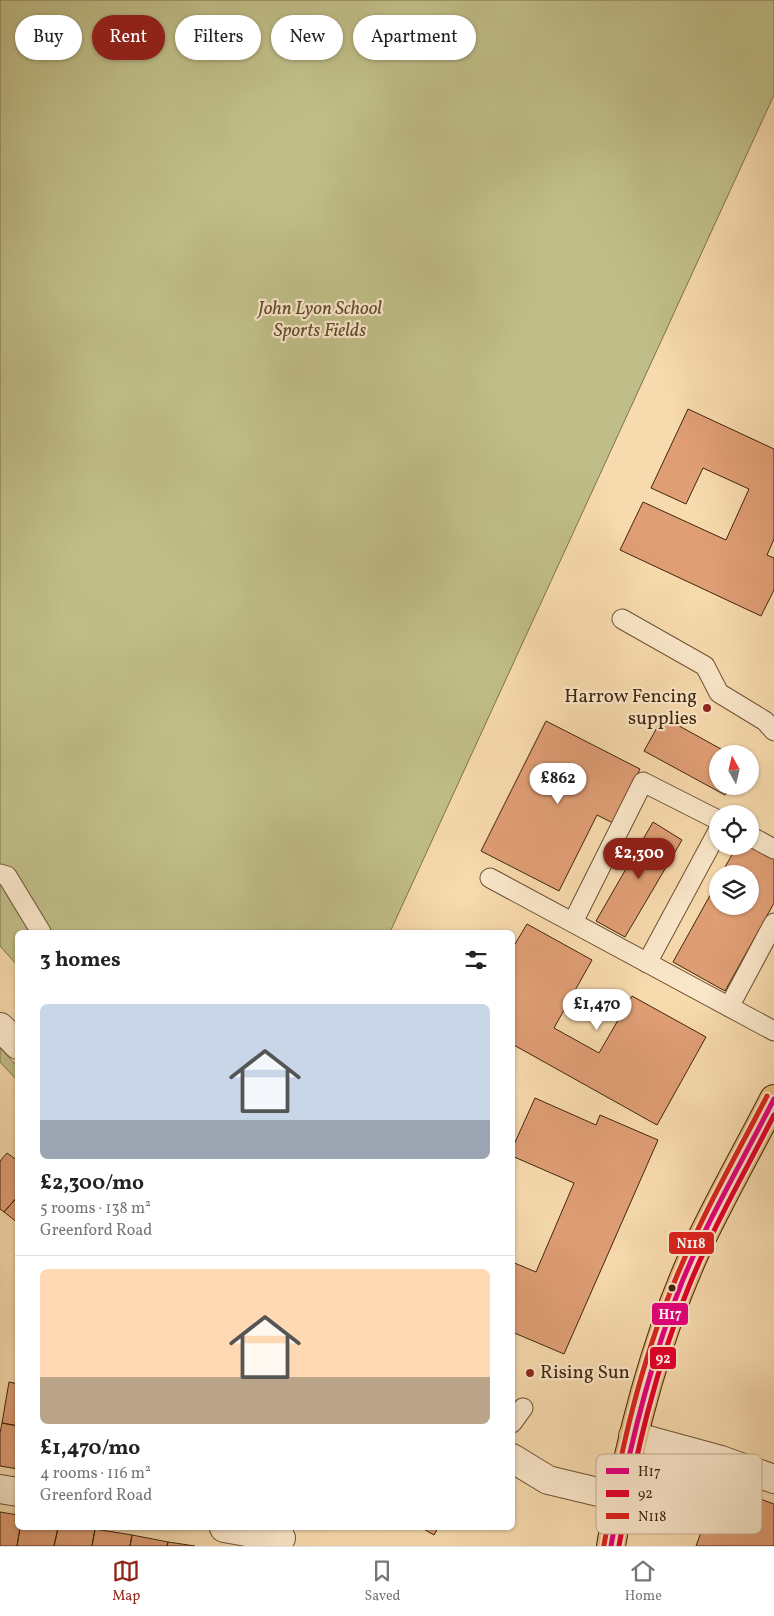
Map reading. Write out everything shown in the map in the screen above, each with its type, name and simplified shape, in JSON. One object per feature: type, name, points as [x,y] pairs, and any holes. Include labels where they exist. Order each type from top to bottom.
[{"type":"main road","points":[[629,1454],[666,1325],[685,1277],[698,1247],[774,1099]]},
{"type":"street","points":[[0,1027],[15,1042]]},
{"type":"street","points":[[633,1436],[699,1454]]},
{"type":"street","points":[[515,1460],[548,1480],[596,1491]]},
{"type":"street","points":[[762,1475],[774,1479]]},
{"type":"street","points":[[0,1489],[15,1492]]},
{"type":"street","points":[[235,1530],[281,1538]]},
{"type":"lane","points":[[622,620],[705,666],[720,693],[765,721],[774,731]]},
{"type":"lane","points":[[572,922],[643,782],[709,815]]},
{"type":"lane","points":[[759,841],[774,849]]},
{"type":"lane","points":[[647,963],[709,848]]},
{"type":"lane","points":[[0,874],[7,876],[40,930]]},
{"type":"lane","points":[[490,878],[774,1031]]},
{"type":"lane","points":[[729,1007],[774,923]]},
{"type":"green space","name":"John Lyon School Sports Fields","points":[[0,0],[774,0],[774,95],[391,930],[15,930],[15,963],[0,946]]},
{"type":"green space","points":[[0,1048],[15,1064],[15,1078],[0,1062]]},
{"type":"building","points":[[688,409],[774,449],[774,539],[767,555],[774,558],[774,590],[761,616],[620,550],[643,502],[726,540],[749,489],[703,468],[686,504],[651,488]]},
{"type":"building","points":[[663,717],[714,745],[709,745],[709,786],[644,751]]},
{"type":"building","points":[[546,721],[640,769],[613,823],[597,815],[559,891],[481,851]]},
{"type":"building","points":[[653,822],[682,840],[625,937],[596,921]]},
{"type":"building","points":[[759,850],[774,857],[774,903],[725,991],[673,962],[709,897],[709,915],[759,915],[759,865],[726,865],[732,855],[759,855]]},
{"type":"building","points":[[527,924],[592,960],[554,1028],[599,1053],[632,996],[706,1037],[657,1125],[515,1046],[515,944]]},
{"type":"building","points":[[535,1098],[596,1125],[600,1115],[658,1140],[564,1354],[515,1333],[515,1263],[536,1272],[574,1183],[515,1157],[515,1142]]},
{"type":"building","points":[[7,1153],[15,1159],[15,1199],[4,1212],[0,1209],[0,1161]]},
{"type":"building","points":[[15,1199],[15,1221],[4,1212]]},
{"type":"building","points":[[9,1382],[15,1383],[15,1425],[2,1423]]},
{"type":"building","points":[[2,1423],[15,1425],[15,1468],[0,1466],[0,1433]]},
{"type":"building","points":[[762,1500],[774,1504],[774,1546],[696,1546],[700,1534],[762,1534]]},
{"type":"building","points":[[0,1512],[15,1514],[15,1530],[20,1530],[17,1546],[0,1546]]},
{"type":"building","points":[[20,1530],[58,1530],[54,1546],[17,1546]]},
{"type":"building","points":[[58,1530],[95,1530],[92,1546],[54,1546]]},
{"type":"building","points":[[95,1530],[132,1535],[130,1546],[92,1546]]},
{"type":"building","points":[[425,1530],[437,1530],[434,1535]]},
{"type":"building","points":[[132,1535],[168,1542],[167,1546],[130,1546]]},
{"type":"building","points":[[168,1542],[195,1546],[167,1546]]},
{"type":"transit line","name":"N118","points":[[622,1454],[632,1409],[663,1310],[697,1231],[767,1096]]},
{"type":"transit line","name":"H17","points":[[630,1454],[649,1379],[682,1282],[703,1235],[774,1099]]},
{"type":"transit line","name":"92","points":[[638,1454],[656,1381],[689,1286],[708,1242],[774,1115]]},
{"type":"transit line","name":"N118","points":[[604,1545],[606,1534]]},
{"type":"transit line","name":"H17","points":[[611,1546],[613,1534]]},
{"type":"transit line","name":"92","points":[[619,1546],[621,1534]]},
{"type":"place","name":"Harrow Fencing supplies","points":[[707,708]]},
{"type":"place","name":"Rising Sun","points":[[530,1373]]}]
